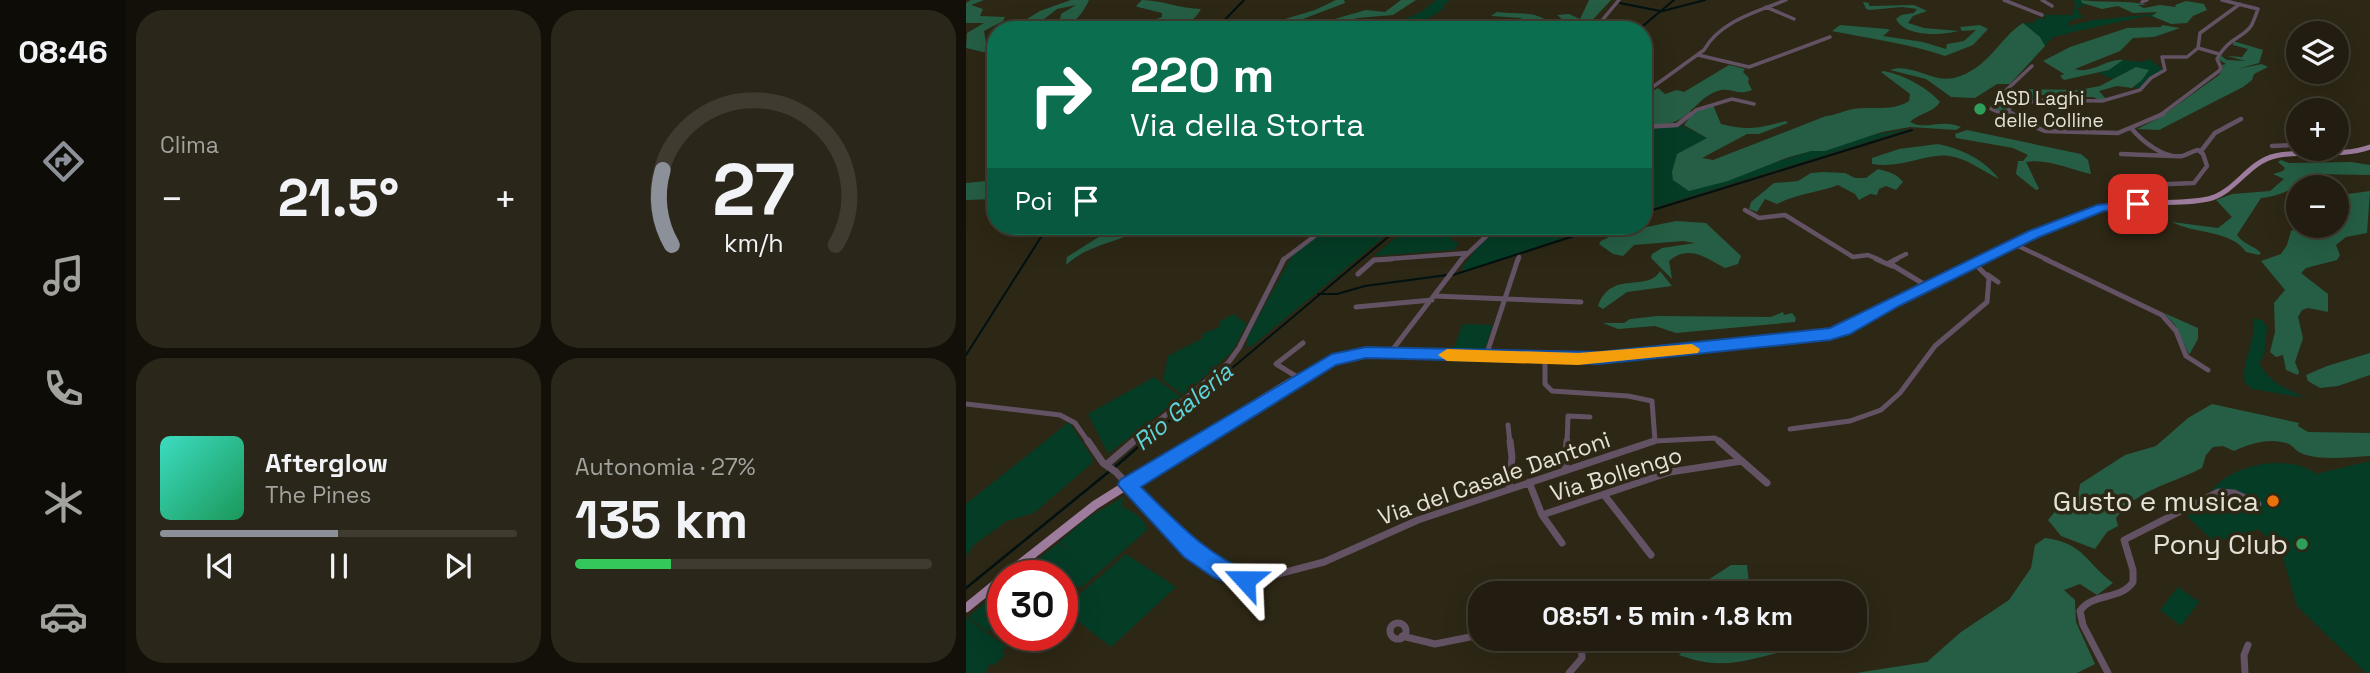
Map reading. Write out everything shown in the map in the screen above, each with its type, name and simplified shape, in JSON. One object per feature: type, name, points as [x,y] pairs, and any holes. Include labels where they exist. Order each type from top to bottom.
[{"type":"main road","points":[[2349,153],[2370,147]]},
{"type":"main road","points":[[1025,560],[1080,516],[1127,485],[1299,378],[1342,356],[1390,353],[1545,359],[1620,357],[1830,334],[1845,330],[2014,244],[2101,208],[2213,198],[2267,159],[2286,157]]},
{"type":"main road","points":[[966,608],[987,591]]},
{"type":"street","points":[[1602,21],[1619,0]]},
{"type":"street","points":[[1652,88],[1698,55],[1706,48],[1710,39],[1725,26],[1786,0]]},
{"type":"street","points":[[2004,0],[2042,16]]},
{"type":"street","points":[[2042,0],[2052,6]]},
{"type":"street","points":[[2142,2],[2147,0]]},
{"type":"street","points":[[2118,134],[2169,110],[2221,68],[2217,59],[2219,54],[2232,36],[2250,27],[2258,10],[2222,0]]},
{"type":"street","points":[[2028,125],[2010,111],[2010,106],[2036,101],[2096,102],[2138,90],[2165,71],[2160,60],[2162,57],[2187,57],[2195,54],[2199,48],[2201,32],[2240,4]]},
{"type":"street","points":[[1766,7],[1794,19]]},
{"type":"street","points":[[1698,55],[1750,67],[1830,37]]},
{"type":"street","points":[[2199,48],[2219,54]]},
{"type":"street","points":[[2032,66],[1991,107],[1992,110],[2028,125],[2055,132],[2137,135]]},
{"type":"street","points":[[1652,126],[1676,125],[1696,110],[1732,99],[1754,104]]},
{"type":"street","points":[[2201,151],[2215,133],[2241,119]]},
{"type":"street","points":[[2132,129],[2137,135],[2175,155]]},
{"type":"street","points":[[2272,146],[2286,145]]},
{"type":"street","points":[[2121,154],[2162,157],[2183,156],[2193,150],[2201,151]]},
{"type":"street","points":[[2165,203],[2147,185],[2194,183],[2207,166],[2201,151]]},
{"type":"street","points":[[1745,210],[1759,218],[1785,215],[1853,257],[1868,255],[1892,265],[1927,286]]},
{"type":"street","points":[[1111,469],[1228,363],[1239,348],[1284,258],[1316,235]]},
{"type":"street","points":[[1390,353],[1468,253],[1487,235]]},
{"type":"street","points":[[2014,244],[2165,317],[2176,331],[2186,356],[2208,370]]},
{"type":"street","points":[[1358,274],[1374,260],[1468,253]]},
{"type":"street","points":[[1892,265],[1890,261],[1906,254]]},
{"type":"street","points":[[1486,356],[1519,257]]},
{"type":"street","points":[[1974,263],[1998,282]]},
{"type":"street","points":[[2064,268],[2085,276]]},
{"type":"street","points":[[1790,429],[1850,421],[1870,415],[1888,405],[1935,346],[1985,306],[1990,281],[1985,273]]},
{"type":"street","points":[[1356,307],[1434,298],[1581,302]]},
{"type":"street","points":[[1299,378],[1276,363],[1303,343]]},
{"type":"street","name":"Via del Casale Dantoni","points":[[966,404],[1065,416],[1078,425],[1111,469],[1191,550],[1221,570],[1251,581],[1324,562],[1410,523],[1655,441],[1651,401],[1628,396],[1552,391],[1545,383],[1545,359]]},
{"type":"street","points":[[1564,471],[1568,416],[1591,417]]},
{"type":"street","points":[[1508,425],[1512,457],[1510,488]]},
{"type":"street","points":[[1655,441],[1715,438],[1767,483]]},
{"type":"street","name":"Via Bollengo","points":[[1542,515],[1670,472],[1742,461]]},
{"type":"street","points":[[1529,482],[1542,515],[1562,543]]},
{"type":"street","points":[[2108,673],[2083,625],[2080,610],[2085,603],[2124,592],[2131,586],[2133,569],[2123,542],[2218,492],[2234,493],[2258,504]]},
{"type":"street","points":[[1605,496],[1651,555]]},
{"type":"street","points":[[1402,636],[1435,644],[1468,637]]},
{"type":"street","points":[[2245,673],[2244,655],[2248,645]]},
{"type":"street","points":[[1569,673],[1583,658],[1584,651]]},
{"type":"green space","points":[[971,0],[984,0],[971,5],[983,9],[980,16],[1005,17],[1003,21],[987,21],[987,29],[984,31],[987,51],[966,48],[967,33],[984,23],[966,23],[966,3]]},
{"type":"green space","points":[[1071,0],[1089,0],[1073,21],[1060,21],[1061,14],[1076,5],[1057,9],[1042,21],[1024,21],[1040,11]]},
{"type":"green space","points":[[1142,0],[1201,9],[1191,21],[1151,21],[1162,17],[1162,13],[1136,6]]},
{"type":"green space","points":[[1336,0],[1344,0],[1345,3],[1298,21],[1278,21],[1315,10]]},
{"type":"green space","points":[[1401,0],[1416,0],[1393,15],[1328,21],[1366,10],[1385,12]]},
{"type":"green space","points":[[1436,0],[1450,0],[1442,10],[1424,21],[1399,21],[1421,12]]},
{"type":"green space","points":[[1589,0],[1611,0],[1592,21],[1564,21],[1557,15],[1569,14],[1580,19]]},
{"type":"green space","points":[[2073,0],[2081,0],[2082,4],[2087,5],[2076,8],[2083,17],[2070,21],[2067,26],[2094,20],[2153,14],[2155,18],[2146,16],[2064,34],[2067,34],[2053,37],[2045,46],[2023,23],[2033,23],[2039,18],[2047,19],[2042,15],[2073,15],[2076,5]]},
{"type":"green space","points":[[2081,0],[2147,5],[2138,5],[2144,8],[2160,5],[2176,7],[2175,5],[2186,1],[2204,4],[2207,10],[2193,16],[2187,23],[2171,24],[2152,16],[2157,12],[2133,13],[2118,6],[2102,9],[2082,3]]},
{"type":"green space","points":[[1863,2],[1869,3],[1869,6],[1914,5],[1927,11],[1913,16],[1908,23],[1924,28],[1959,31],[1934,34],[1916,32],[1901,25],[1896,19],[1901,15],[1914,13],[1917,9],[1902,7],[1870,10],[1866,9]]},
{"type":"green space","points":[[1497,12],[1524,13],[1548,21],[1526,21],[1520,18],[1491,16]]},
{"type":"green space","points":[[2023,23],[2040,37],[2045,46],[2010,84],[1997,84],[1975,98],[1951,97],[1926,79],[1890,70],[1905,69],[1946,79],[1966,74],[1985,61]]},
{"type":"green space","points":[[1840,25],[1887,29],[1890,30],[1883,36],[1923,42],[1946,49],[1947,44],[1964,41],[1976,30],[1962,31],[1960,27],[1980,25],[1988,29],[1973,45],[1945,56],[1903,44],[1832,31]]},
{"type":"green space","points":[[2162,25],[2180,28],[2154,37],[2133,38],[2120,51],[2075,69],[2087,70],[2111,61],[2123,60],[2109,70],[2064,80],[2060,76],[2064,74],[2043,61],[2070,47],[2127,28]]},
{"type":"green space","points":[[2233,41],[2263,50],[2259,63],[2237,69],[2262,64],[2268,67],[2254,74],[2252,80],[2243,87],[2159,130],[2137,129],[2159,118],[2219,75],[2222,65],[2226,64],[2219,60],[2220,55],[2227,60],[2246,61],[2227,56],[2242,57],[2248,49],[2233,45]]},
{"type":"green space","points":[[2149,59],[2164,70],[2148,79],[2140,89],[2134,87],[2142,80],[2136,67],[2112,79],[2099,73],[2109,70],[2123,60],[2142,62]]},
{"type":"green space","points":[[1729,65],[1745,69],[1743,72],[1749,78],[1752,90],[1721,90],[1707,97],[1678,120],[1652,125],[1652,92],[1658,88],[1665,94],[1677,90],[1684,92]]},
{"type":"green space","points":[[2136,67],[2149,70],[2142,80],[2132,88],[2117,86],[2099,91],[2106,99],[2101,101],[2093,97],[2078,97],[2076,100],[2048,99],[2046,95],[2038,95],[2038,100],[2008,107],[2020,120],[1996,110],[1995,105],[2005,93],[2015,96],[2019,92],[2012,89],[2079,90],[2100,86]]},
{"type":"green space","points":[[1881,72],[1914,82],[1940,102],[1910,122],[1961,127],[1956,130],[1910,127],[1882,132],[1825,151],[1811,151],[1786,158],[1728,181],[1689,191],[1673,180],[1672,172],[1677,154],[1707,138],[1684,125],[1694,112],[1713,105],[1721,124],[1747,128],[1786,121],[1788,123],[1759,134],[1747,134],[1702,158],[1713,160],[1826,116],[1853,109],[1896,106],[1909,101],[1910,94]]},
{"type":"green space","points":[[1678,124],[1708,138],[1677,154],[1672,172],[1764,166],[1811,151],[1825,151],[1865,136],[1909,129],[1652,208],[1652,128]]},
{"type":"green space","points":[[1967,130],[2081,154],[2088,160],[2091,174],[2051,163],[2026,162],[2039,189],[2036,190],[2016,174],[2018,161],[2023,161],[2028,155],[2013,148],[1956,138],[1955,134]]},
{"type":"green space","points":[[1938,144],[1972,156],[1999,179],[1969,162],[1949,156],[1893,164],[1872,164],[1872,158],[1899,149]]},
{"type":"green space","points":[[2278,162],[2351,162],[2370,165],[2370,175],[2286,175],[2286,191],[2261,198],[2237,235],[2261,253],[2259,255],[2246,252],[2240,245],[2222,236],[2172,222],[2218,228],[2232,217],[2216,200],[2232,194],[2270,191],[2284,179],[2273,174],[2285,168]]},
{"type":"green space","points":[[1878,169],[1895,175],[1903,182],[1896,190],[1886,186],[1879,189],[1877,195],[1870,194],[1859,200],[1855,194],[1838,185],[1777,204],[1765,199],[1757,212],[1749,209],[1751,202],[1774,183],[1798,181],[1811,173],[1823,172],[1866,178]]},
{"type":"green space","points":[[987,181],[987,199],[966,200],[966,183]]},
{"type":"green space","points":[[2370,191],[2367,233],[2349,236],[2349,194]]},
{"type":"green space","points":[[1676,221],[1706,223],[1741,256],[1738,264],[1725,268],[1697,254],[1684,254],[1669,261],[1672,279],[1651,258],[1652,254],[1662,248],[1695,243],[1683,241],[1634,245],[1623,256],[1613,254],[1599,244],[1613,235],[1652,235],[1652,226]]},
{"type":"green space","points":[[1102,235],[1128,235],[1095,247],[1066,265],[1067,257]]},
{"type":"green space","points":[[1319,235],[1386,235],[1252,346],[1246,347],[1248,336],[1293,254]]},
{"type":"green space","points":[[1398,235],[1454,235],[1451,240],[1459,243],[1454,250],[1374,256]]},
{"type":"green space","points":[[1490,235],[1571,235],[1465,271],[1461,269]]},
{"type":"green space","points":[[2289,238],[2345,238],[2336,245],[2340,255],[2337,260],[2306,268],[2301,273],[2328,294],[2328,312],[2308,308],[2302,310],[2298,317],[2303,338],[2295,362],[2298,375],[2286,370],[2283,355],[2276,357],[2270,352],[2275,332],[2274,303],[2285,290],[2261,261],[2281,254]]},
{"type":"green space","points":[[1660,271],[1672,286],[1627,292],[1603,309],[1598,306],[1611,288],[1620,284],[1647,281]]},
{"type":"green space","points":[[1783,312],[1784,315],[1792,313],[1796,318],[1795,322],[1676,333],[1655,326],[1618,329],[1603,323],[1624,323],[1630,319],[1657,316],[1771,317]]},
{"type":"green space","points":[[2164,313],[2198,328],[2198,339],[2189,355],[2175,325]]},
{"type":"green space","points":[[1233,314],[1247,324],[1231,353],[1183,395],[1163,380],[1168,356],[1203,338],[1202,334],[1220,327],[1219,322]]},
{"type":"green space","points":[[2253,318],[2262,320],[2267,327],[2264,355],[2259,363],[2279,385],[2306,398],[2252,389],[2245,383]]},
{"type":"green space","points":[[1463,324],[1493,325],[1484,351],[1452,352]]},
{"type":"green space","points":[[2370,353],[2370,375],[2338,386],[2320,388],[2308,381],[2306,375]]},
{"type":"green space","points":[[1154,377],[1181,397],[1108,454],[1088,414]]},
{"type":"green space","points":[[2212,404],[2299,423],[2298,426],[2308,432],[2370,433],[2370,456],[2311,456],[2301,453],[2289,444],[2275,441],[2254,443],[2234,451],[2223,446],[2213,447],[2206,455],[2202,468],[2156,488],[2124,508],[2116,518],[2118,526],[2107,532],[2095,549],[2061,536],[2048,520],[2059,507],[2076,508],[2080,484],[2125,455],[2156,446],[2188,418]]},
{"type":"green space","points":[[1069,422],[1093,459],[1091,464],[1034,513],[1007,521],[974,545],[966,556],[966,504]]},
{"type":"green space","points":[[2370,461],[2370,673],[2366,673],[2297,606],[2282,554],[2259,529],[2214,542],[2187,516],[2216,499],[2212,490],[2221,481],[2247,468],[2261,464],[2291,464],[2316,474]]},
{"type":"green space","points":[[1123,497],[1122,506],[1141,518],[1147,530],[1081,588],[1078,586],[1078,560],[1037,560],[1058,543],[1072,551],[1059,542],[1087,518]]},
{"type":"green space","points":[[2045,538],[2076,549],[2113,583],[2097,595],[2080,584],[2064,590],[2075,600],[2076,622],[2095,664],[2077,673],[1856,673],[1927,662],[1961,632],[2009,600],[2031,568],[2035,545]]},
{"type":"green space","points":[[1126,554],[1176,587],[1111,647],[1078,621],[1078,595]]},
{"type":"green space","points":[[1731,565],[1747,565],[1749,581],[1706,581]]},
{"type":"green space","points":[[2178,587],[2199,602],[2181,626],[2160,610]]},
{"type":"green space","points":[[987,601],[987,631],[968,617]]},
{"type":"green space","points":[[966,617],[987,633],[987,651],[1003,651],[1005,655],[994,665],[990,664],[985,673],[966,673]]},
{"type":"green space","points":[[1683,651],[1786,651],[1726,663],[1711,663],[1679,655]]},
{"type":"waterway","points":[[1224,21],[1244,0]]},
{"type":"waterway","name":"Rio Galeria","points":[[1660,12],[1674,0]]},
{"type":"waterway","points":[[1660,12],[1705,0]]},
{"type":"waterway","points":[[1620,3],[1660,11]]},
{"type":"waterway","name":"Rio Galeria","points":[[1649,21],[1660,12]]},
{"type":"waterway","points":[[1652,210],[1912,130]]},
{"type":"waterway","points":[[966,355],[1042,235]]},
{"type":"waterway","name":"Rio Galeria","points":[[1320,294],[1390,235]]},
{"type":"waterway","points":[[1453,275],[1577,235]]},
{"type":"waterway","points":[[1320,294],[1337,294],[1365,286],[1447,275]]},
{"type":"waterway","name":"Rio Galeria","points":[[1143,443],[1320,294]]},
{"type":"waterway","name":"Rio Galeria","points":[[1115,467],[1145,441]]},
{"type":"waterway","name":"Rio Galeria","points":[[966,588],[1111,470]]},
{"type":"slow traffic","points":[[1447,355],[1578,359],[1692,349]]},
{"type":"place","name":"ASD Laghi delle Colline","points":[[1980,109]]},
{"type":"place","name":"Gusto e musica","points":[[2273,501]]},
{"type":"place","name":"Pony Club","points":[[2302,544]]},
{"type":"route","points":[[1245,580],[1229,575],[1191,550],[1174,536],[1127,485],[1332,360],[1366,352],[1545,359],[1599,358],[1830,334],[1845,330],[1893,303],[2034,234],[2101,208],[2138,204]]}]
